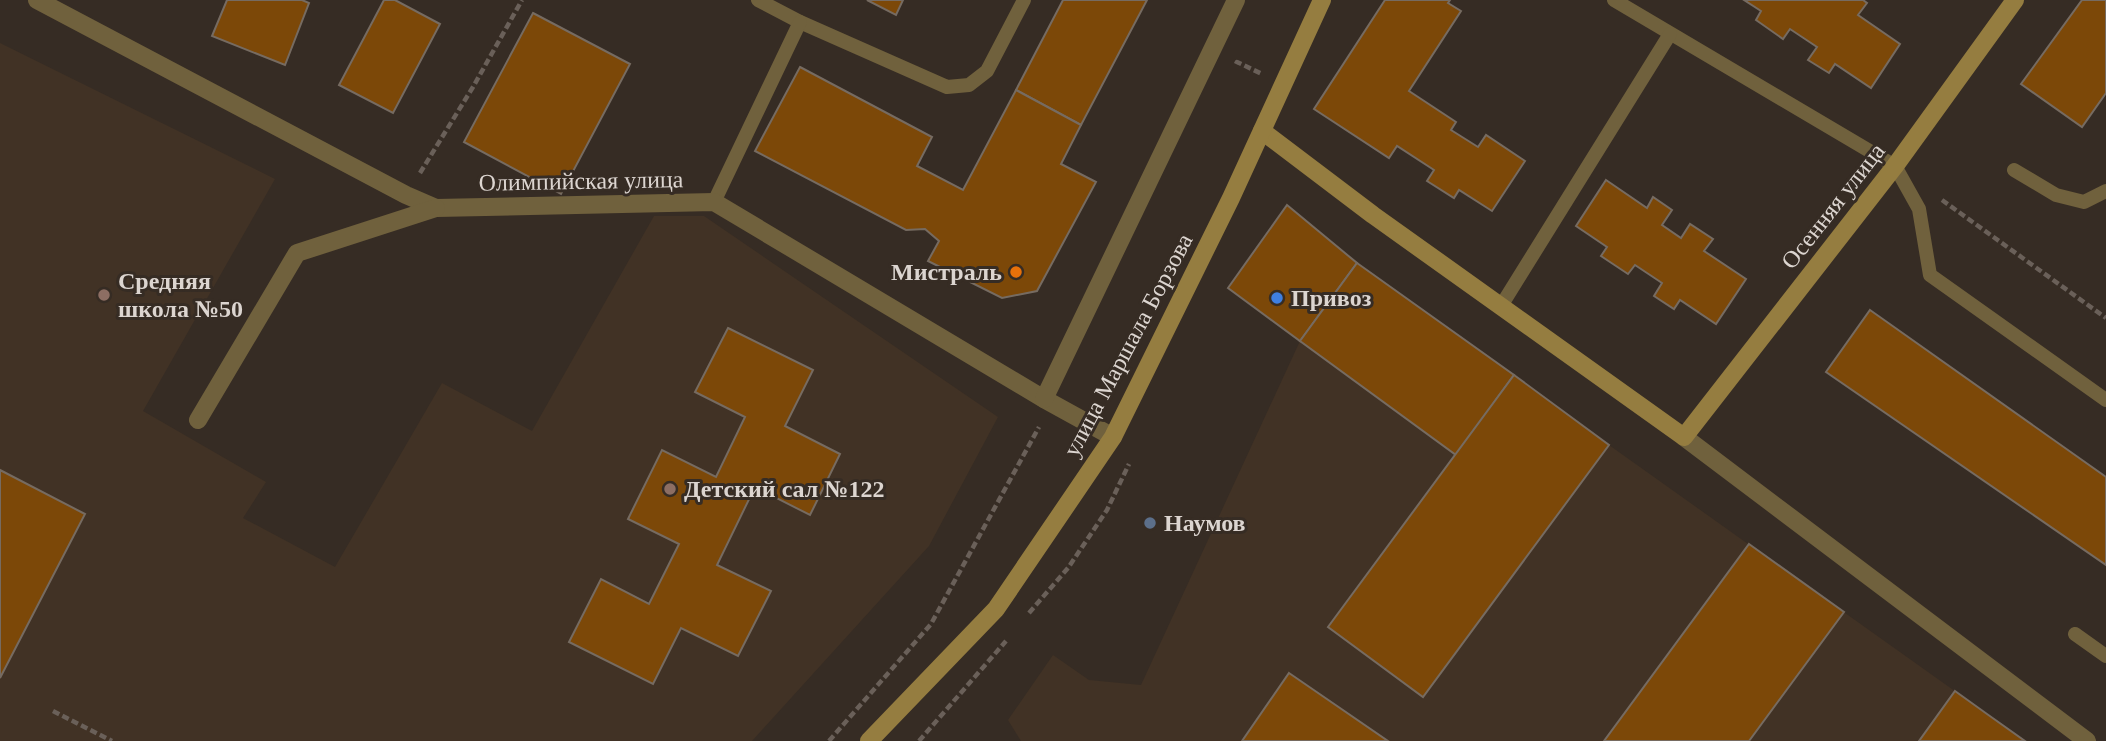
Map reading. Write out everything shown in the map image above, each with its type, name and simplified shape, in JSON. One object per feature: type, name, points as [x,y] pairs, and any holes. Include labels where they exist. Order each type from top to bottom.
[{"type":"street","name":"Олимпийская улица","points":[[37,0],[406,195],[436,208],[715,202],[1114,438]]},
{"type":"street","points":[[1044,399],[1236,0]]},
{"type":"street","name":"улица Маршала Борзова","points":[[869,741],[996,609],[1114,438],[1231,198],[1322,0]]},
{"type":"street","name":"Осенняя улица","points":[[1684,437],[1895,166],[2015,0]]},
{"type":"street","points":[[1262,131],[1684,437],[2087,741]]},
{"type":"street","points":[[198,420],[297,253],[436,208]]},
{"type":"lane","points":[[758,0],[800,22],[947,87],[970,85],[987,71],[1024,0]]},
{"type":"lane","points":[[1614,0],[1895,166],[1919,209],[1930,275],[2106,400]]},
{"type":"lane","points":[[715,202],[800,22]]},
{"type":"lane","points":[[1501,306],[1670,34]]},
{"type":"lane","points":[[2014,170],[2056,195],[2084,202],[2106,191]]},
{"type":"lane","points":[[2075,635],[2106,656]]},
{"type":"path","points":[[406,195],[473,87],[522,0]]},
{"type":"path","points":[[1940,198],[2106,318]]},
{"type":"path","points":[[53,711],[112,741]]},
{"type":"shaded area","name":"Детский сал №122","points":[[0,43],[275,179],[143,411],[266,482],[243,518],[335,567],[442,383],[532,431],[654,216],[704,216],[998,417],[929,546],[752,741],[0,741]]},
{"type":"shaded area","points":[[1357,263],[2025,741],[1021,741],[1008,720],[1053,655],[1089,680],[1141,685],[1300,341]]},
{"type":"building","points":[[227,0],[302,0],[309,3],[285,65],[212,36]]},
{"type":"building","points":[[384,0],[395,0],[440,24],[393,113],[339,85]]},
{"type":"building","points":[[867,0],[903,0],[896,15]]},
{"type":"building","points":[[1063,0],[1147,0],[1081,125],[1016,90]]},
{"type":"building","points":[[1385,0],[1450,0],[1448,3],[1461,11],[1409,91],[1456,122],[1451,130],[1478,147],[1486,135],[1525,161],[1492,211],[1459,190],[1454,198],[1427,181],[1434,170],[1397,146],[1389,158],[1314,109]]},
{"type":"building","points":[[1744,0],[1863,0],[1867,3],[1858,15],[1900,44],[1871,88],[1835,64],[1829,73],[1808,60],[1817,47],[1790,29],[1783,39],[1756,20],[1761,11]]},
{"type":"building","points":[[2082,0],[2106,0],[2106,93],[2082,127],[2021,84]]},
{"type":"building","points":[[533,13],[630,64],[561,194],[464,142]]},
{"type":"building","points":[[800,67],[932,137],[917,166],[963,190],[1016,90],[1081,125],[1061,164],[1096,182],[1037,291],[1002,298],[928,261],[939,241],[925,229],[906,230],[755,151]]},
{"type":"building","points":[[1606,180],[1647,208],[1653,197],[1672,210],[1662,225],[1681,238],[1690,224],[1713,239],[1704,251],[1746,279],[1716,324],[1680,300],[1674,309],[1654,296],[1662,283],[1635,265],[1628,274],[1601,256],[1607,247],[1576,226]]},
{"type":"building","points":[[1287,205],[1357,263],[1300,341],[1228,288]]},
{"type":"building","points":[[1357,263],[1514,375],[1456,455],[1300,341]]},
{"type":"building","points":[[1870,310],[2106,477],[2106,565],[1826,372]]},
{"type":"building","points":[[728,328],[813,370],[785,426],[840,454],[810,515],[755,487],[717,565],[771,591],[738,656],[681,628],[653,684],[569,642],[601,579],[649,604],[679,544],[628,519],[662,450],[716,477],[745,417],[695,392]]},
{"type":"building","points":[[1514,375],[1609,445],[1423,697],[1328,627]]},
{"type":"building","points":[[0,470],[85,514],[0,678]]},
{"type":"building","points":[[1749,544],[1844,612],[1749,741],[1604,741]]},
{"type":"building","points":[[1289,673],[1388,741],[1242,741]]},
{"type":"building","points":[[1955,691],[1987,714],[2025,741],[1919,741]]},
{"type":"place","name":"Мистраль","points":[[1016,272]]},
{"type":"place","name":"Средняя школа №50","points":[[104,295]]},
{"type":"place","name":"Привоз","points":[[1277,298]]},
{"type":"place","name":"Детский сал №122","points":[[670,489]]},
{"type":"place","name":"Наумов","points":[[1150,523]]}]
